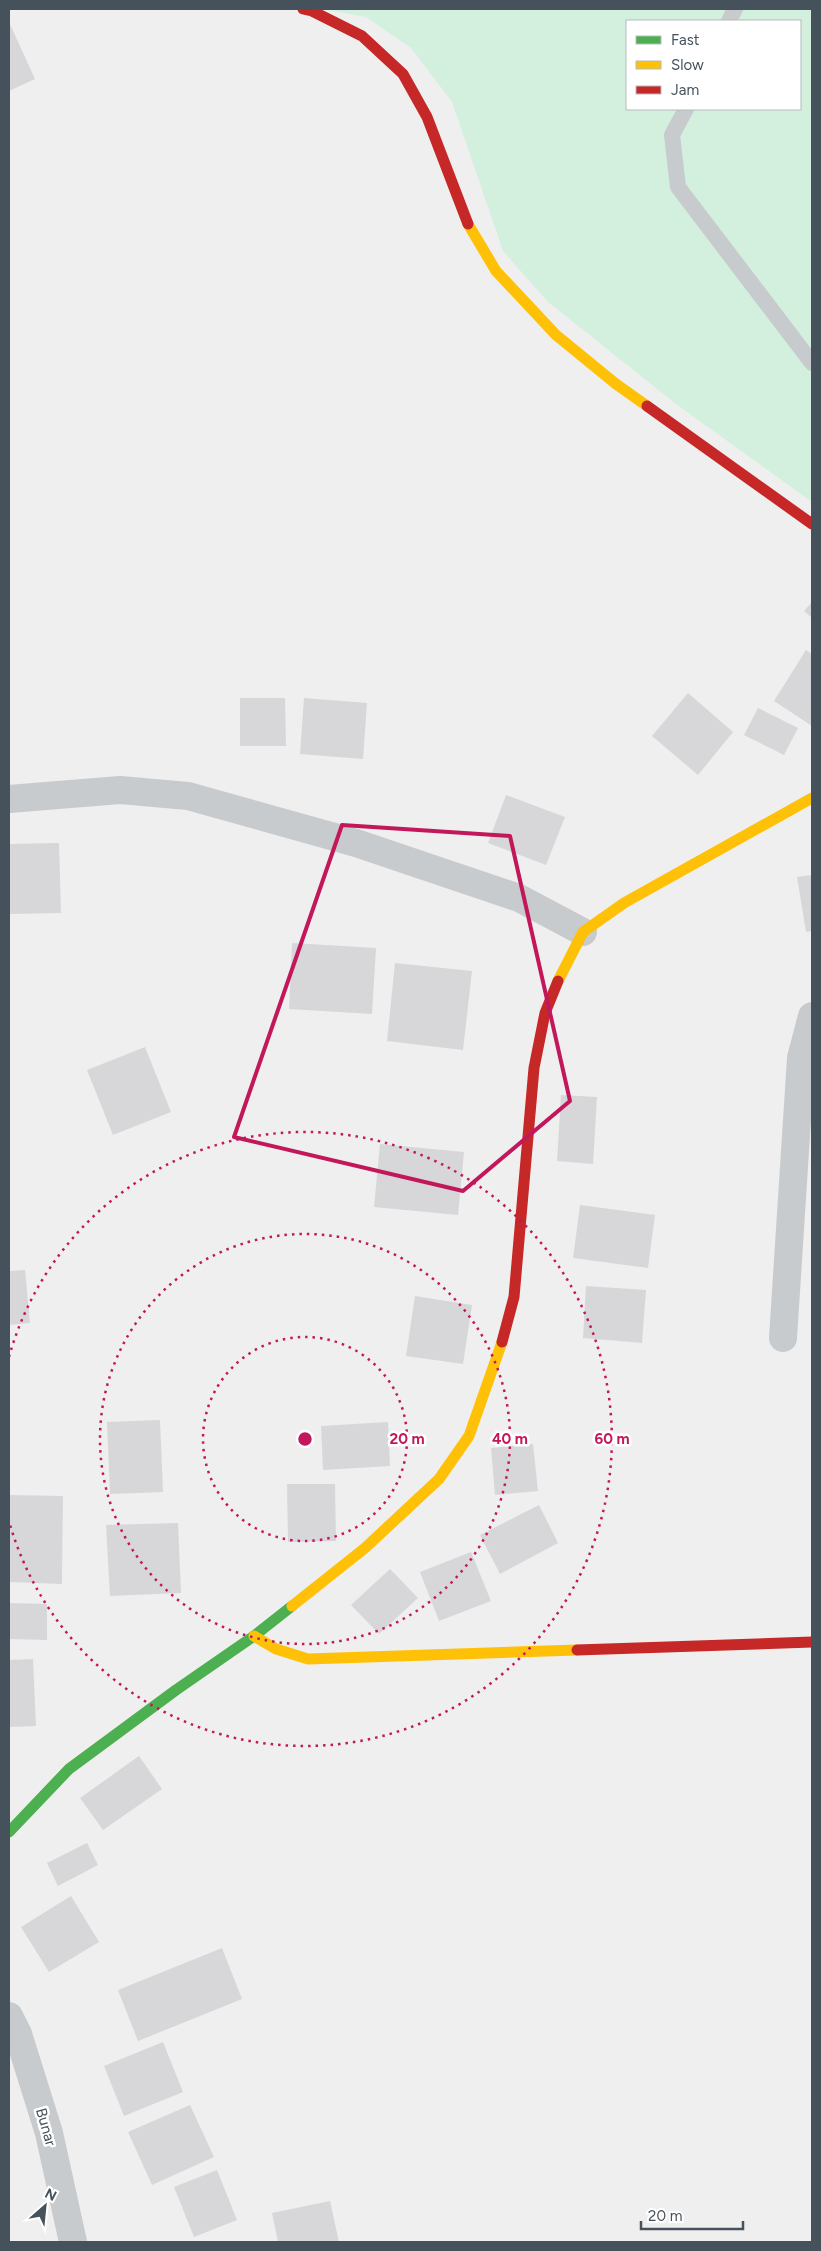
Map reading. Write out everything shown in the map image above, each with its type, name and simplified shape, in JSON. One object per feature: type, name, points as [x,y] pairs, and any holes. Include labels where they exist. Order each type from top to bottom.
[{"type":"street","points":[[303,9],[312,11],[362,36],[403,74],[427,117],[468,225],[496,271],[556,335],[616,384],[812,524]]},
{"type":"street","points":[[9,799],[120,790],[188,796],[356,843],[520,898],[583,932]]},
{"type":"street","points":[[9,1832],[69,1769],[176,1690],[254,1636],[366,1548],[439,1479],[469,1436],[500,1350],[514,1297],[534,1068],[545,1013],[565,964],[583,932],[624,903],[812,798]]},
{"type":"street","points":[[783,1338],[802,1058],[812,1016]]},
{"type":"street","points":[[254,1636],[276,1649],[308,1659],[812,1642]]},
{"type":"street","name":"Bunar","points":[[9,2016],[18,2034],[49,2132],[73,2242]]},
{"type":"lane","points":[[685,110],[672,135],[678,187],[812,363]]},
{"type":"highlighted area","points":[[342,825],[510,836],[570,1101],[463,1191],[234,1137]]},
{"type":"green space","points":[[322,9],[812,9],[812,502],[676,404],[548,302],[503,251],[452,102],[411,48],[366,17]]},
{"type":"building","points":[[9,22],[35,79],[9,91]]},
{"type":"building","points":[[812,602],[812,618],[804,611]]},
{"type":"building","points":[[806,650],[812,654],[812,726],[774,701]]},
{"type":"building","points":[[688,693],[733,732],[698,775],[652,736]]},
{"type":"building","points":[[240,698],[285,698],[286,746],[240,746]]},
{"type":"building","points":[[304,698],[367,703],[363,759],[300,754]]},
{"type":"building","points":[[758,708],[798,728],[784,755],[744,735]]},
{"type":"building","points":[[506,795],[565,817],[546,865],[488,843]]},
{"type":"building","points":[[59,843],[61,913],[9,914],[9,844]]},
{"type":"building","points":[[812,875],[812,931],[806,932],[797,877]]},
{"type":"building","points":[[292,943],[376,948],[372,1014],[289,1009]]},
{"type":"building","points":[[395,963],[472,971],[463,1050],[387,1041]]},
{"type":"building","points":[[145,1047],[171,1112],[113,1135],[87,1070]]},
{"type":"building","points":[[561,1095],[597,1097],[593,1164],[557,1161]]},
{"type":"building","points":[[380,1144],[464,1152],[458,1215],[374,1207]]},
{"type":"building","points":[[580,1205],[655,1215],[648,1268],[573,1258]]},
{"type":"building","points":[[25,1270],[30,1323],[9,1325],[9,1271]]},
{"type":"building","points":[[586,1286],[646,1290],[642,1343],[583,1338]]},
{"type":"building","points":[[415,1296],[472,1305],[463,1364],[406,1356]]},
{"type":"building","points":[[160,1420],[163,1492],[110,1494],[107,1422]]},
{"type":"building","points":[[388,1422],[390,1466],[323,1470],[321,1426]]},
{"type":"building","points":[[533,1444],[538,1491],[495,1495],[491,1448]]},
{"type":"building","points":[[287,1484],[335,1484],[336,1541],[288,1542]]},
{"type":"building","points":[[9,1495],[63,1496],[62,1584],[9,1582]]},
{"type":"building","points":[[539,1505],[558,1543],[500,1574],[480,1535]]},
{"type":"building","points":[[178,1523],[181,1593],[110,1596],[106,1525]]},
{"type":"building","points":[[471,1552],[491,1601],[439,1621],[420,1572]]},
{"type":"building","points":[[390,1569],[418,1598],[379,1634],[351,1605]]},
{"type":"building","points":[[9,1603],[47,1604],[47,1640],[9,1639]]},
{"type":"building","points":[[33,1659],[36,1726],[9,1727],[9,1660]]},
{"type":"building","points":[[139,1756],[162,1789],[103,1830],[80,1798]]},
{"type":"building","points":[[87,1843],[98,1865],[58,1886],[47,1863]]},
{"type":"building","points":[[71,1896],[99,1942],[49,1972],[21,1927]]},
{"type":"building","points":[[222,1948],[242,1999],[138,2041],[118,1990]]},
{"type":"building","points":[[163,2042],[183,2092],[124,2116],[104,2066]]},
{"type":"building","points":[[190,2105],[214,2157],[152,2185],[128,2132]]},
{"type":"building","points":[[217,2170],[237,2220],[194,2237],[174,2187]]},
{"type":"building","points":[[330,2201],[339,2242],[278,2242],[272,2213]]},
{"type":"traffic: fast","points":[[9,1832],[69,1769],[176,1690],[254,1636],[292,1606]]},
{"type":"traffic: slow","points":[[468,224],[496,271],[556,335],[616,384],[647,406]]},
{"type":"traffic: slow","points":[[558,981],[583,932],[624,903],[812,798]]},
{"type":"traffic: slow","points":[[292,1606],[365,1548],[439,1479],[469,1436],[502,1342]]},
{"type":"traffic: slow","points":[[254,1636],[276,1649],[308,1659],[577,1650]]},
{"type":"traffic: jam","points":[[303,9],[312,11],[362,36],[403,74],[427,117],[468,224]]},
{"type":"traffic: jam","points":[[647,406],[812,524]]},
{"type":"traffic: jam","points":[[502,1342],[514,1297],[534,1068],[545,1013],[558,981]]},
{"type":"traffic: jam","points":[[577,1650],[812,1642]]}]
